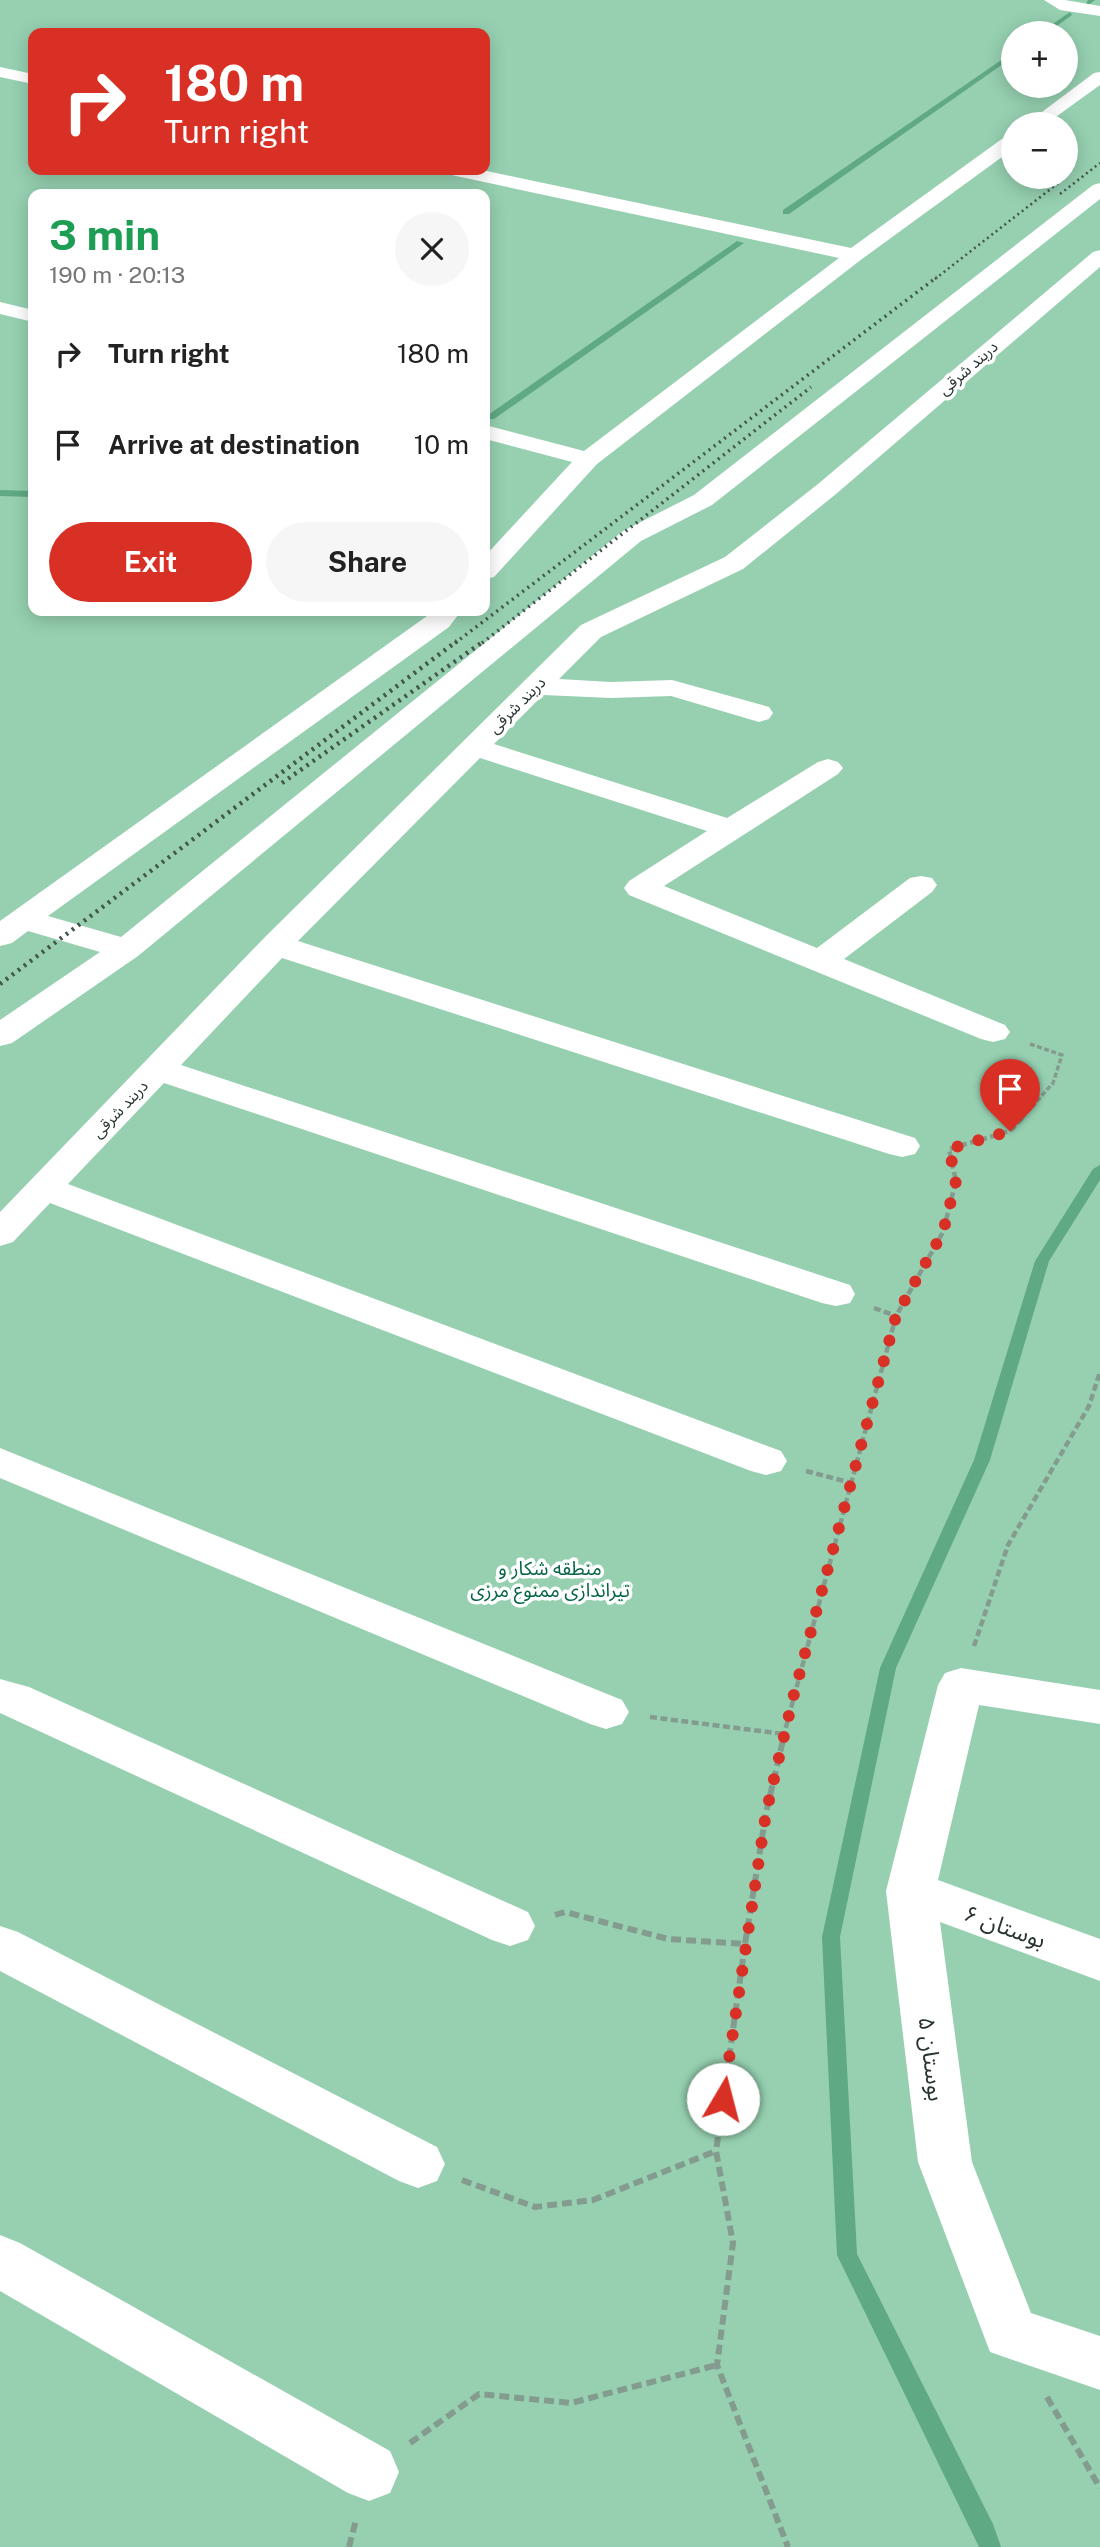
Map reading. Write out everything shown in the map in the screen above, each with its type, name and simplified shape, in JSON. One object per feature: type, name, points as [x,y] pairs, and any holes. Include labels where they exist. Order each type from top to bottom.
[{"type":"street","points":[[1052,0],[1066,7],[1100,12]]},
{"type":"street","points":[[0,72],[28,78]]},
{"type":"street","points":[[1052,112],[1100,77]]},
{"type":"street","points":[[490,566],[589,459],[855,255],[1001,149]]},
{"type":"street","points":[[479,175],[855,255]]},
{"type":"street","points":[[0,1036],[126,949],[632,536],[703,500],[1100,189]]},
{"type":"street","name":"دربند شرقی","points":[[0,1234],[276,945],[592,631],[734,563],[827,489],[1100,256]]},
{"type":"street","points":[[0,308],[28,315]]},
{"type":"street","points":[[490,433],[589,459]]},
{"type":"street","points":[[11,927],[444,616]]},
{"type":"street","points":[[536,686],[611,690],[671,688],[759,713]]},
{"type":"street","points":[[475,747],[731,829]]},
{"type":"street","points":[[828,768],[640,888],[993,1032]]},
{"type":"street","points":[[820,962],[921,885]]},
{"type":"street","points":[[11,927],[126,949]]},
{"type":"street","points":[[276,945],[902,1146]]},
{"type":"street","points":[[158,1069],[836,1294]]},
{"type":"street","points":[[44,1188],[766,1461]]},
{"type":"street","points":[[0,1462],[606,1712]]},
{"type":"street","points":[[961,1685],[1100,1707]]},
{"type":"street","name":"بوستان ۵","points":[[961,1685],[911,1891],[945,2162],[1010,2333]]},
{"type":"street","points":[[0,1696],[26,1704],[510,1926]]},
{"type":"street","name":"بوستان ۶","points":[[911,1891],[1100,1960]]},
{"type":"street","points":[[0,1947],[418,2164]]},
{"type":"street","points":[[0,2261],[369,2472]]},
{"type":"street","points":[[1010,2333],[1100,2363]]},
{"type":"path","points":[[788,2547],[717,2365],[733,2243],[716,2151],[766,1813],[784,1734],[896,1316],[943,1232],[956,1181],[949,1149],[1010,1131],[1053,1083],[1062,1055],[993,1032]]},
{"type":"path","points":[[961,1685],[1008,1545],[1089,1406],[1100,1371]]},
{"type":"path","points":[[606,1712],[784,1734]]},
{"type":"path","points":[[510,1926],[565,1912],[668,1939],[745,1944]]},
{"type":"path","points":[[418,2164],[536,2207],[593,2200],[716,2151]]},
{"type":"path","points":[[1010,2333],[1100,2488]]},
{"type":"path","points":[[349,2547],[369,2472],[480,2394],[571,2403],[717,2365]]},
{"type":"green space","name":"منطقه شکار و تیراندازی ممنوع مرزی","points":[[0,0],[1100,0],[1100,2547],[0,2547]]},
{"type":"waterway","points":[[1088,3],[1092,0]]},
{"type":"waterway","points":[[1060,21],[1070,14]]},
{"type":"waterway","points":[[786,212],[1001,62]]},
{"type":"waterway","points":[[491,417],[740,243]]},
{"type":"waterway","points":[[0,493],[28,494]]},
{"type":"waterway","points":[[990,2547],[985,2532],[847,2255],[831,1937],[888,1668],[982,1460],[1042,1261],[1100,1169]]},
{"type":"railway","points":[[1060,194],[1100,163]]},
{"type":"railway","points":[[935,279],[1051,189]]},
{"type":"railway","points":[[455,643],[937,277]]},
{"type":"railway","points":[[482,643],[811,387]]},
{"type":"railway","points":[[0,984],[457,641]]},
{"type":"railway","points":[[282,783],[484,641]]},
{"type":"route","points":[[723,2099],[766,1813],[797,1679],[846,1509],[896,1316],[943,1232],[956,1181],[949,1149],[1010,1131]]}]
